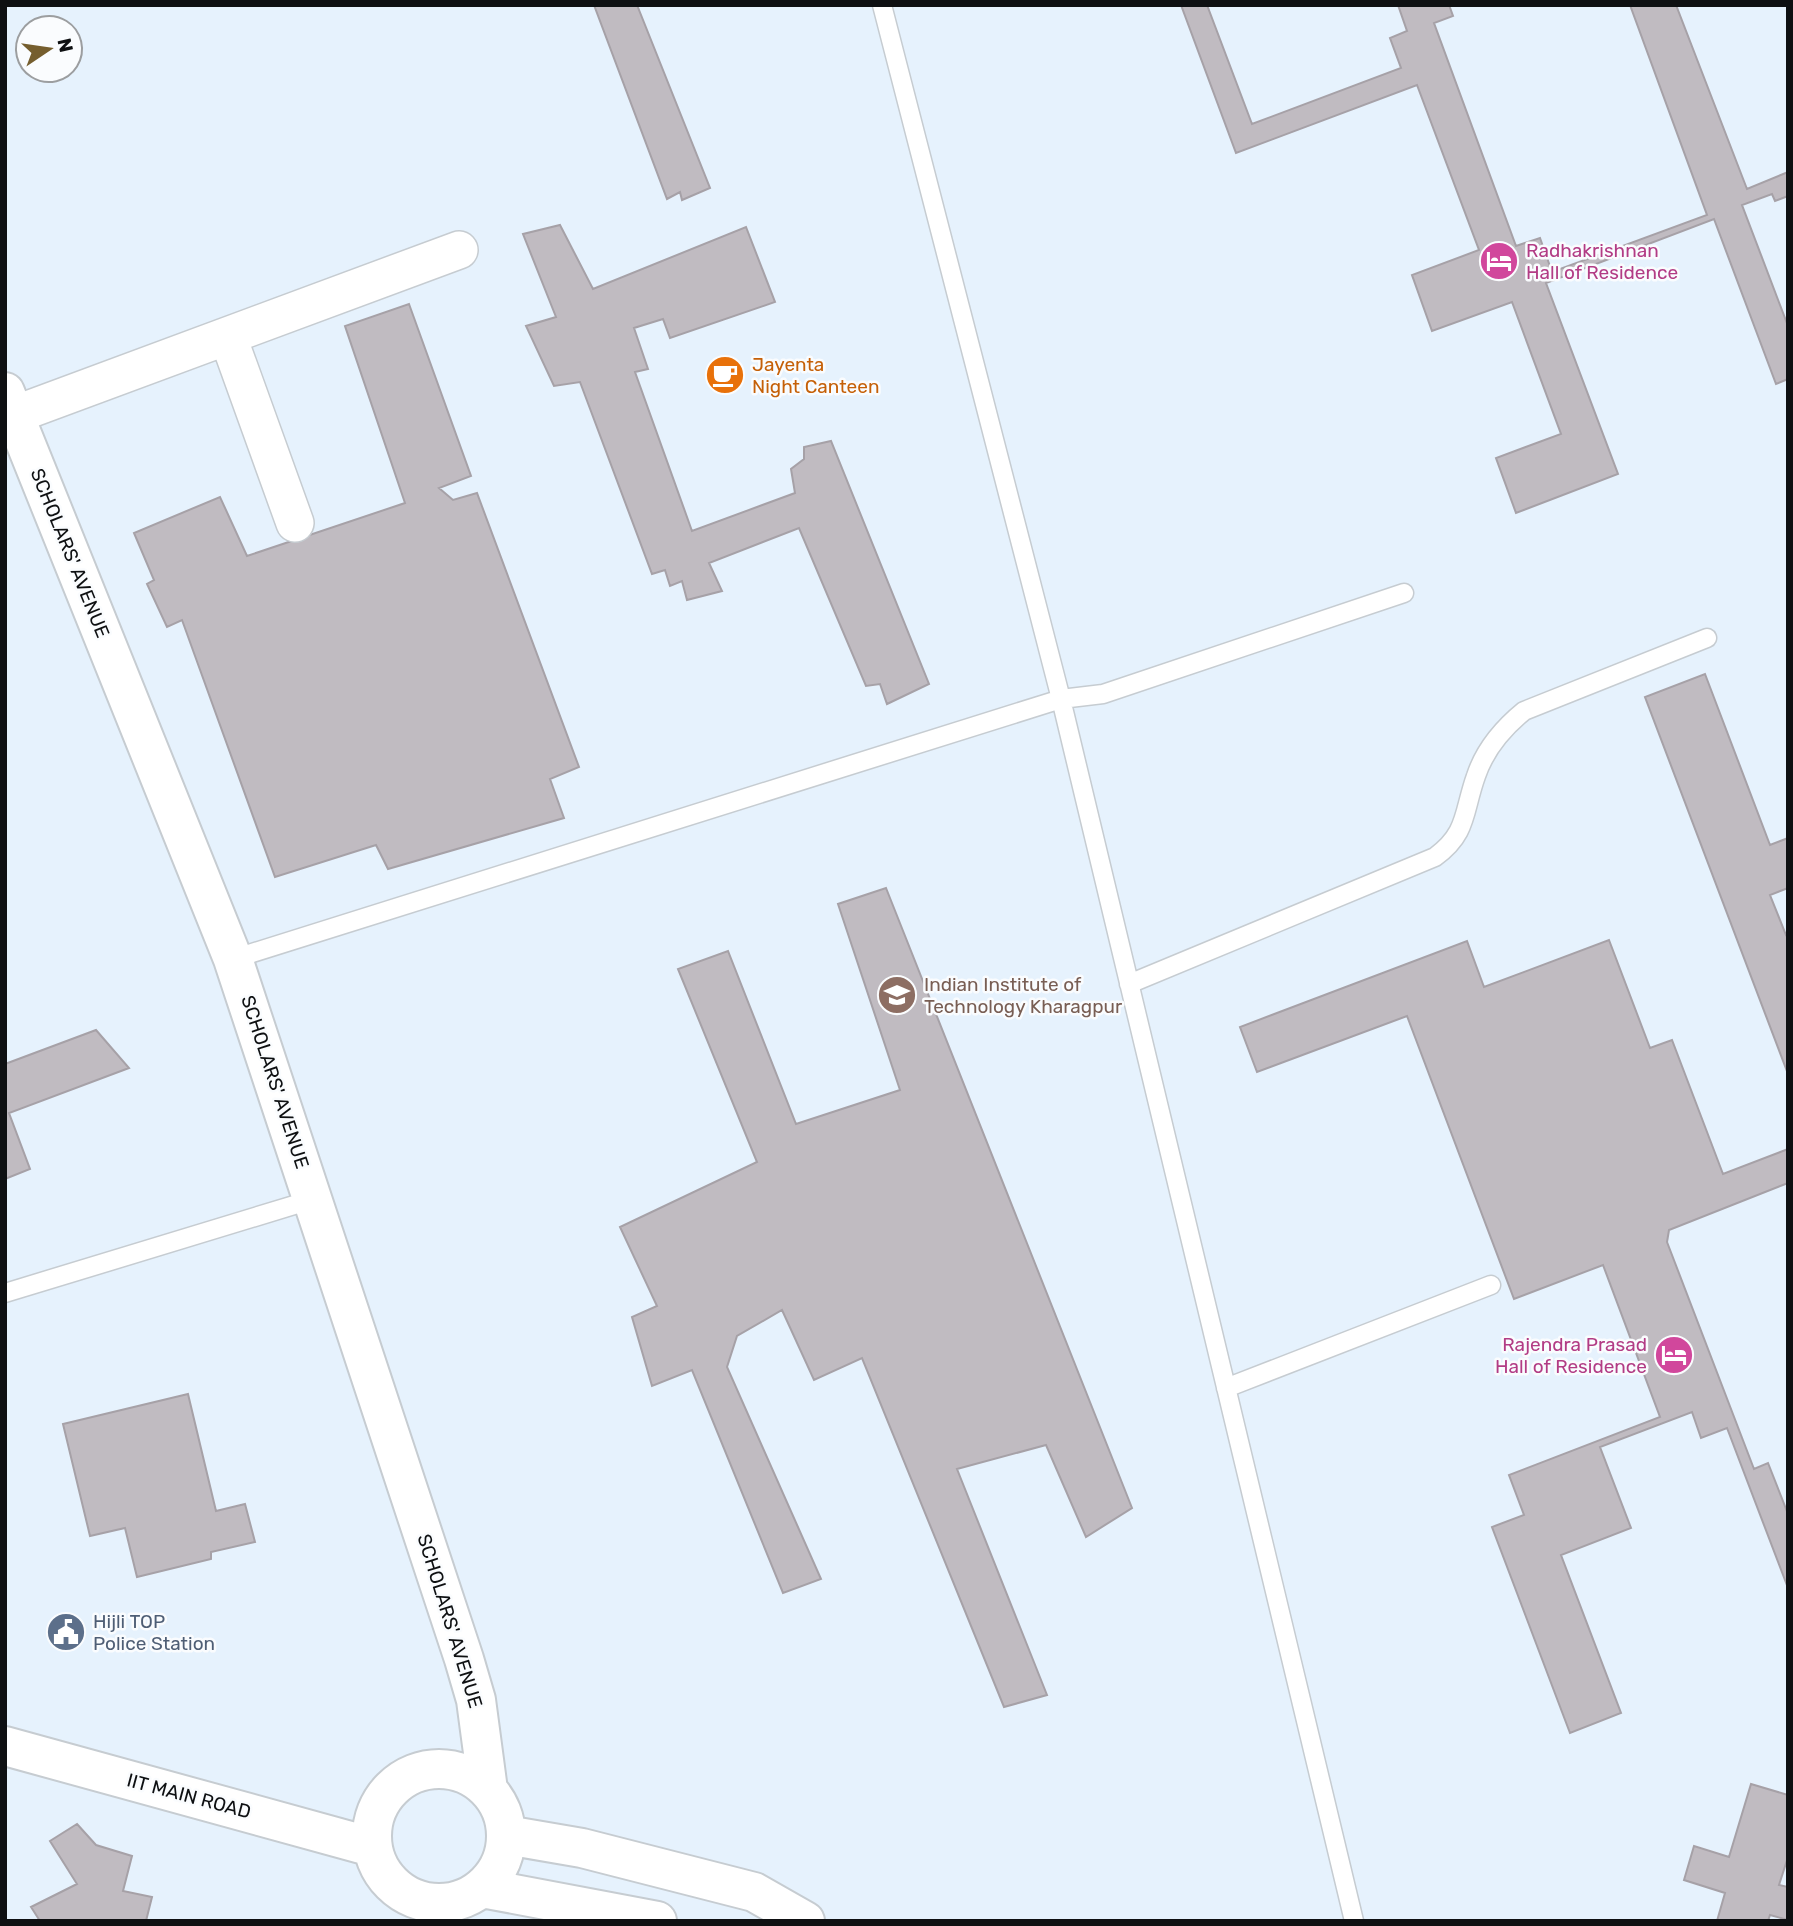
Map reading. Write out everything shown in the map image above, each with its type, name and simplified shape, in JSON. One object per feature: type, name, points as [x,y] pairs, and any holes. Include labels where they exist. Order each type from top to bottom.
[{"type":"street","points":[[10,403],[228,337],[459,250]]},
{"type":"street","points":[[228,337],[295,523]]},
{"type":"street","name":"SCHOLARS' AVENUE","points":[[10,403],[233,959],[473,1689],[488,1790]]},
{"type":"street","name":"IIT MAIN ROAD","points":[[5,1746],[372,1847]]},
{"type":"street","points":[[430,1770],[451,1770],[471,1777],[488,1790],[498,1803],[506,1835],[504,1855],[496,1873],[482,1888],[466,1898],[427,1912],[392,1884],[379,1867],[372,1847],[372,1826],[379,1806],[392,1788],[409,1776],[430,1770]]},
{"type":"street","points":[[506,1835],[582,1848],[754,1892],[805,1921]]},
{"type":"street","points":[[482,1888],[657,1921]]},
{"type":"lane","points":[[882,5],[1061,699],[1354,1921]]},
{"type":"lane","points":[[233,959],[1061,699],[1103,694],[1404,593]]},
{"type":"lane","points":[[1129,984],[1435,857],[1451,846],[1461,829],[1476,775],[1491,745],[1506,726],[1524,711],[1707,638]]},
{"type":"lane","points":[[5,1293],[314,1199]]},
{"type":"lane","points":[[1226,1388],[1492,1285]]},
{"type":"shaded area","name":"Indian Institute of Technology Kharagpur","points":[[5,5],[1788,5],[1788,1921],[5,1921]]},
{"type":"building","points":[[594,5],[637,5],[710,188],[682,200],[680,192],[667,199]]},
{"type":"building","name":"Radhakrishnan Hall of Residence","points":[[1181,5],[1207,5],[1252,124],[1401,68],[1390,38],[1407,31],[1398,5],[1449,5],[1453,16],[1434,23],[1516,246],[1540,238],[1552,272],[1707,215],[1630,5],[1676,5],[1747,189],[1788,172],[1788,196],[1775,201],[1772,194],[1742,205],[1788,326],[1788,379],[1776,384],[1714,219],[1546,283],[1618,474],[1516,513],[1496,458],[1561,434],[1512,302],[1432,331],[1412,275],[1479,250],[1417,85],[1236,153]]},
{"type":"building","points":[[560,225],[593,289],[746,227],[775,302],[670,338],[663,319],[634,328],[648,369],[635,372],[692,531],[795,493],[791,469],[804,459],[804,447],[831,441],[929,684],[887,704],[880,684],[866,686],[799,528],[709,563],[722,591],[687,600],[682,581],[670,586],[665,570],[652,574],[580,382],[554,386],[526,326],[556,317],[523,234]]},
{"type":"building","points":[[409,304],[471,476],[439,488],[453,500],[477,493],[579,767],[550,779],[564,818],[388,869],[376,845],[275,877],[182,620],[167,627],[147,584],[154,580],[134,533],[220,497],[247,556],[405,503],[345,326]]},
{"type":"building","points":[[1705,674],[1770,845],[1788,838],[1788,888],[1770,895],[1786,935],[1788,934],[1788,1074],[1645,697]]},
{"type":"building","points":[[886,888],[1132,1508],[1086,1537],[1046,1445],[957,1469],[1047,1695],[1004,1707],[862,1358],[814,1380],[782,1310],[737,1336],[727,1367],[821,1579],[783,1593],[692,1370],[652,1386],[632,1317],[657,1306],[620,1227],[757,1162],[678,969],[728,951],[796,1124],[900,1090],[838,904]]},
{"type":"building","name":"Rajendra Prasad Hall of Residence","points":[[1609,940],[1650,1048],[1672,1040],[1723,1174],[1788,1149],[1788,1183],[1669,1230],[1667,1242],[1754,1469],[1768,1463],[1788,1514],[1788,1588],[1727,1428],[1701,1438],[1692,1412],[1600,1447],[1631,1528],[1561,1555],[1621,1713],[1570,1733],[1492,1527],[1524,1515],[1509,1475],[1660,1417],[1603,1265],[1514,1299],[1407,1016],[1257,1072],[1240,1027],[1467,941],[1484,987]]},
{"type":"building","points":[[96,1030],[129,1068],[9,1113],[30,1169],[5,1179],[5,1064]]},
{"type":"building","points":[[188,1394],[216,1511],[245,1504],[255,1542],[211,1552],[211,1559],[137,1577],[125,1528],[90,1536],[63,1424]]},
{"type":"building","points":[[1751,1784],[1788,1795],[1788,1857],[1779,1885],[1788,1887],[1788,1920],[1770,1915],[1768,1921],[1717,1921],[1725,1893],[1684,1880],[1694,1846],[1729,1857]]},
{"type":"building","points":[[77,1824],[96,1845],[132,1856],[123,1891],[152,1897],[146,1921],[40,1921],[31,1907],[77,1884],[50,1841]]},
{"type":"place","name":"Radhakrishnan Hall of Residence","points":[[1499,261]]},
{"type":"place","name":"Jayenta Night Canteen","points":[[725,375]]},
{"type":"place","name":"Indian Institute of Technology Kharagpur","points":[[897,995]]},
{"type":"place","name":"Rajendra Prasad Hall of Residence","points":[[1674,1355]]},
{"type":"place","name":"Hijli TOP Police Station","points":[[66,1632]]}]
